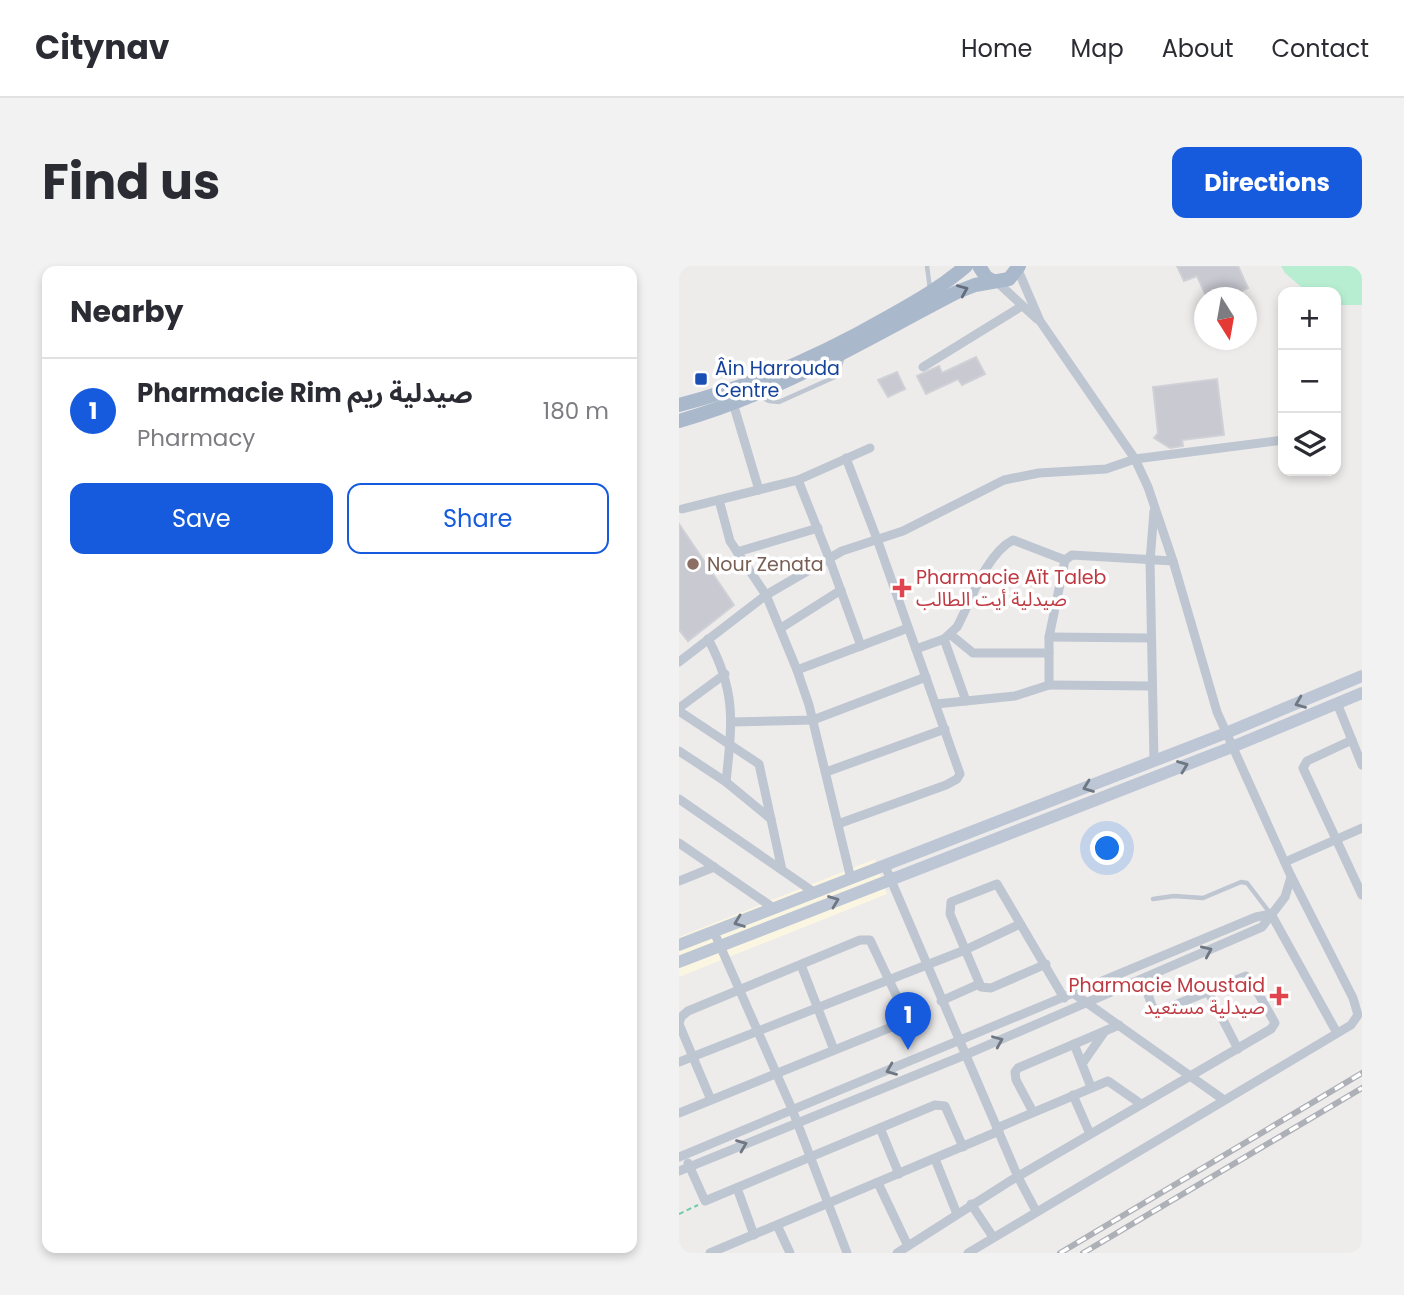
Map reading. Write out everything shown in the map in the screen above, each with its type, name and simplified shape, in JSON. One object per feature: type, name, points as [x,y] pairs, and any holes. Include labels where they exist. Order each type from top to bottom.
[{"type":"main road","points":[[679,405],[741,386],[797,364],[871,327],[931,292],[966,266]]},
{"type":"main road","points":[[979,266],[986,277],[995,282]]},
{"type":"main road","points":[[679,421],[802,375],[957,292],[1009,279],[1019,267]]},
{"type":"street","points":[[968,1253],[1356,1021],[1357,1009],[1291,877],[1217,712],[1173,561],[1135,459],[1040,321],[1019,267]]},
{"type":"street","points":[[995,282],[1040,321]]},
{"type":"street","points":[[922,367],[1022,306]]},
{"type":"street","points":[[733,403],[759,490]]},
{"type":"street","points":[[679,662],[766,594],[829,558],[842,551],[903,531],[1004,480],[1039,473],[1106,469],[1135,459],[1278,441]]},
{"type":"street","points":[[682,509],[798,480],[870,448]]},
{"type":"street","points":[[838,824],[957,779],[960,774],[846,458]]},
{"type":"street","points":[[798,480],[861,646]]},
{"type":"street","points":[[719,500],[730,541],[766,594],[797,670],[813,720],[851,879]]},
{"type":"street","points":[[1154,761],[1150,561],[1155,508]]},
{"type":"street","points":[[737,552],[818,528]]},
{"type":"street","points":[[916,649],[947,637],[994,556],[1006,544],[1013,540],[1065,560]]},
{"type":"street","points":[[1049,685],[1049,637],[1065,560],[1072,555],[1173,561]]},
{"type":"street","points":[[781,628],[841,590]]},
{"type":"street","points":[[797,670],[908,628]]},
{"type":"street","points":[[947,637],[973,653],[1049,653]]},
{"type":"street","points":[[947,637],[966,701]]},
{"type":"street","points":[[1049,637],[1150,638]]},
{"type":"street","points":[[708,639],[725,674],[732,722],[726,782]]},
{"type":"street","points":[[725,674],[679,709],[759,764],[782,870]]},
{"type":"street","points":[[679,945],[1226,733],[1362,676]]},
{"type":"street","points":[[732,722],[813,720],[926,677]]},
{"type":"street","points":[[936,704],[1015,696],[1049,685],[1152,686]]},
{"type":"street","points":[[679,962],[1232,747],[1362,693]]},
{"type":"street","points":[[1338,703],[1362,765]]},
{"type":"street","points":[[826,772],[945,729]]},
{"type":"street","points":[[1352,740],[1307,761],[1303,768],[1362,895]]},
{"type":"street","points":[[679,751],[726,782],[771,819]]},
{"type":"street","points":[[679,799],[815,893]]},
{"type":"street","points":[[1285,862],[1362,828]]},
{"type":"street","points":[[679,843],[775,909]]},
{"type":"street","points":[[885,866],[1018,1177],[1036,1211]]},
{"type":"street","points":[[679,881],[715,867]]},
{"type":"street","points":[[679,1171],[965,1055],[1262,927],[1285,897],[1291,877]]},
{"type":"street","points":[[1046,964],[991,988],[984,988],[979,984],[950,914],[949,905],[997,884],[1046,964],[1064,998]]},
{"type":"street","points":[[964,1147],[945,1106],[935,1105],[705,1201],[690,1167],[682,1156],[1256,917],[1271,914]]},
{"type":"street","points":[[1271,914],[1336,1033]]},
{"type":"street","points":[[679,1062],[965,950],[1020,924]]},
{"type":"street","points":[[714,932],[792,1109],[847,1253]]},
{"type":"street","points":[[679,1113],[899,1024],[906,1016],[870,940],[860,940],[688,1011],[681,1017],[679,1024],[711,1100]]},
{"type":"street","points":[[801,965],[834,1049]]},
{"type":"street","points":[[897,1253],[1090,1134],[1271,1030],[1275,1023],[1246,976],[1158,1012],[1152,1006],[1143,979]]},
{"type":"street","points":[[941,1001],[979,984]]},
{"type":"street","points":[[1208,991],[1238,1049]]},
{"type":"street","points":[[1073,993],[1224,1100]]},
{"type":"street","points":[[1033,1112],[1016,1080],[1015,1072],[1018,1068],[1119,1026]]},
{"type":"street","points":[[1082,1064],[1105,1031]]},
{"type":"street","points":[[1074,1044],[1091,1087]]},
{"type":"street","points":[[710,1253],[964,1147],[1033,1112],[1108,1081],[1141,1104]]},
{"type":"street","points":[[1073,1095],[1090,1134]]},
{"type":"street","points":[[880,1128],[899,1174]]},
{"type":"street","points":[[935,1159],[957,1214]]},
{"type":"street","points":[[878,1183],[908,1246]]},
{"type":"street","points":[[737,1188],[754,1235]]},
{"type":"street","points":[[971,1205],[993,1237]]},
{"type":"street","points":[[777,1225],[790,1253]]},
{"type":"lane","points":[[927,266],[931,292]]},
{"type":"lane","points":[[1153,899],[1174,896],[1203,898],[1241,881],[1247,883],[1271,914]]},
{"type":"path","points":[[679,1214],[705,1201]]},
{"type":"shaded area","points":[[875,859],[887,894],[679,977],[679,937]]},
{"type":"green space","points":[[1281,266],[1362,266],[1362,305],[1341,305],[1341,287],[1301,287]]},
{"type":"building","points":[[1177,266],[1238,266],[1248,287],[1202,287],[1197,276],[1184,281]]},
{"type":"building","points":[[976,357],[985,374],[962,385],[958,379],[926,394],[917,376],[939,366],[942,373]]},
{"type":"building","points":[[897,372],[905,389],[888,397],[878,380]]},
{"type":"building","points":[[1217,379],[1224,435],[1182,440],[1183,446],[1170,448],[1154,438],[1158,433],[1153,387]]},
{"type":"building","name":"Nour Zenata","points":[[679,524],[734,605],[688,641],[679,630]]},
{"type":"railway","points":[[1060,1253],[1362,1073]]},
{"type":"railway","points":[[1083,1253],[1362,1088]]},
{"type":"place","name":"Âin Harrouda Centre","points":[[701,379]]},
{"type":"place","name":"Nour Zenata","points":[[693,564]]},
{"type":"place","name":"Pharmacie Aït Taleb صيدلية أيت الطالب","points":[[902,588]]},
{"type":"place","name":"Pharmacie Moustaid صيدلية مستعيد","points":[[1279,996]]},
{"type":"place","name":"Pharmacie Rim صيدلية ريم","points":[[908,1050]]}]
